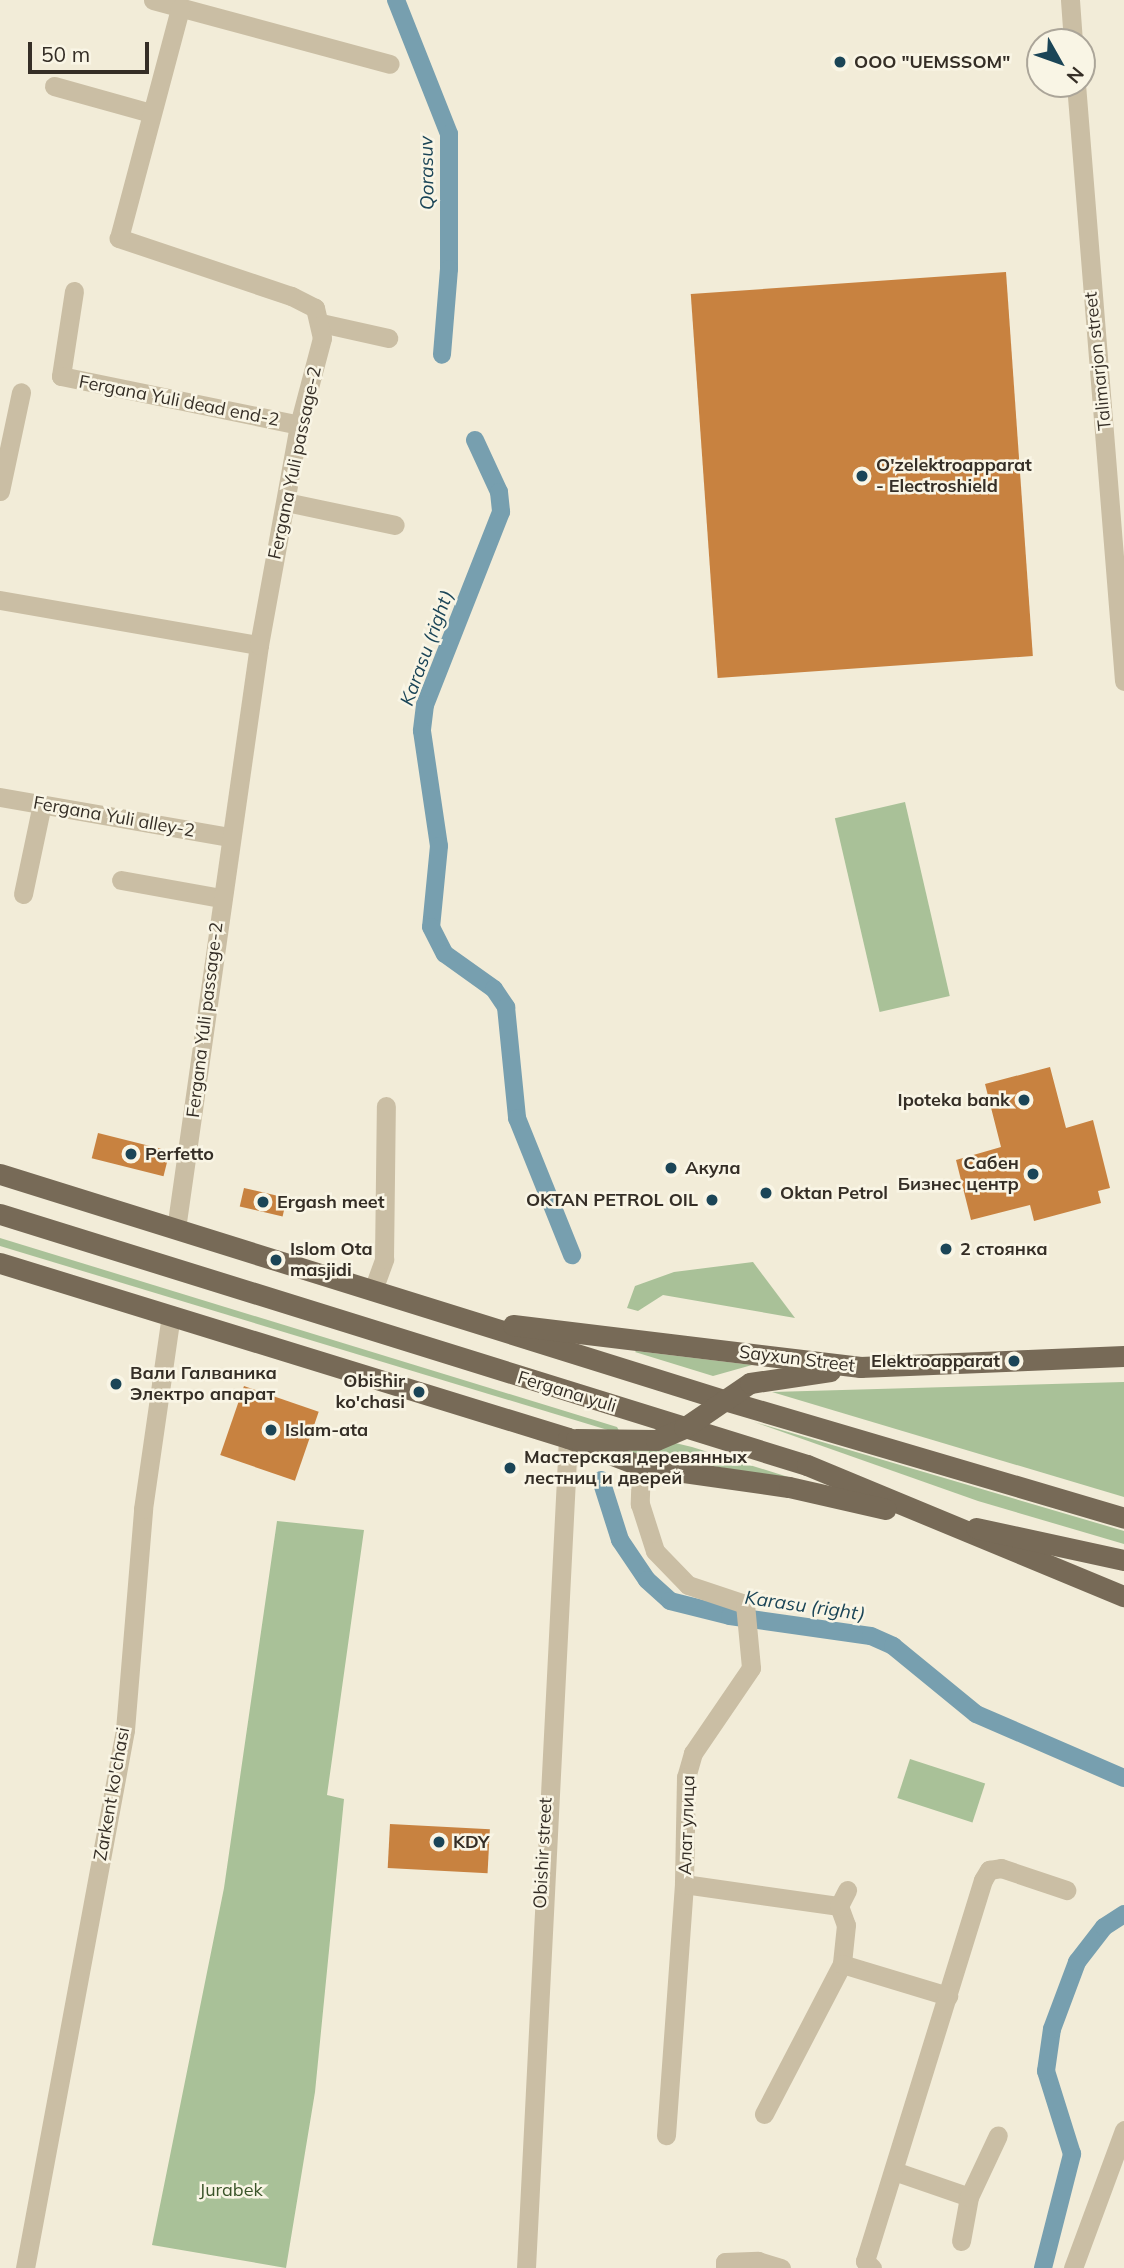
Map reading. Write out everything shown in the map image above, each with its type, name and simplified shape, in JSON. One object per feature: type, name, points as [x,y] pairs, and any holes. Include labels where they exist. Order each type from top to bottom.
[{"type":"main road","points":[[0,1174],[724,1400],[1124,1518]]},
{"type":"main road","name":"Fergana yuli","points":[[0,1214],[807,1465],[1124,1596]]},
{"type":"main road","points":[[0,1263],[568,1438],[641,1466],[789,1488],[1124,1560]]},
{"type":"main road","name":"Sayxun Street","points":[[472,1321],[860,1367],[1124,1356]]},
{"type":"main road","points":[[568,1438],[643,1443],[684,1428],[724,1400],[760,1380],[860,1367]]},
{"type":"main road","points":[[724,1400],[717,1421],[740,1445]]},
{"type":"street","points":[[153,0],[390,64]]},
{"type":"street","points":[[1070,0],[1072,28]]},
{"type":"street","points":[[180,8],[119,238],[292,296],[314,308],[321,323],[388,338]]},
{"type":"street","points":[[54,86],[151,113]]},
{"type":"street","name":"Talimarjon street","points":[[1077,98],[1124,681]]},
{"type":"street","name":"Fergana Yuli dead end-2","points":[[74,291],[61,376],[299,425]]},
{"type":"street","name":"Fergana Yuli passage-2","points":[[176,1229],[229,837],[259,645],[299,425],[322,338],[321,323]]},
{"type":"street","points":[[0,491],[21,392]]},
{"type":"street","points":[[286,502],[396,525]]},
{"type":"street","points":[[0,600],[259,645]]},
{"type":"street","name":"Fergana Yuli alley-2","points":[[0,797],[229,837]]},
{"type":"street","points":[[23,894],[42,804]]},
{"type":"street","points":[[121,880],[221,898]]},
{"type":"street","points":[[373,1290],[384,1259],[386,1106]]},
{"type":"street","name":"Zarkent ko'chasi","points":[[25,2268],[125,1730],[143,1509],[171,1315]]},
{"type":"street","name":"Obishir street","points":[[526,2268],[568,1438]]},
{"type":"street","name":"Алат улица","points":[[641,1466],[644,1523],[668,1569],[699,1590],[738,1598],[748,1609],[745,1631],[751,1668],[692,1753],[687,1777],[684,1884],[666,2135]]},
{"type":"street","points":[[872,2268],[864,2261],[989,1870],[1001,1868],[1066,1890]]},
{"type":"street","name":"Алат улица","points":[[684,1884],[843,1898],[846,1925],[842,1964],[764,2114]]},
{"type":"street","points":[[842,1964],[948,1996]]},
{"type":"street","points":[[1073,2268],[1124,2130]]},
{"type":"street","points":[[961,2241],[969,2197],[998,2135]]},
{"type":"street","points":[[894,2171],[969,2197]]},
{"type":"street","points":[[724,2268],[725,2262],[758,2261],[780,2268]]},
{"type":"green space","points":[[905,802],[950,996],[880,1012],[835,818]]},
{"type":"green space","points":[[0,1238],[617,1427],[621,1434],[0,1246]]},
{"type":"green space","points":[[753,1262],[795,1318],[663,1295],[638,1311],[627,1308],[635,1286],[674,1272]]},
{"type":"green space","points":[[636,1351],[752,1365],[713,1376]]},
{"type":"green space","points":[[1124,1382],[1124,1497],[772,1392]]},
{"type":"green space","points":[[754,1422],[1124,1531],[1124,1544],[978,1501]]},
{"type":"green space","points":[[671,1442],[692,1447],[801,1481],[594,1446]]},
{"type":"green space","name":"Jurabek","points":[[277,1521],[364,1530],[327,1795],[344,1799],[315,2092],[286,2268],[152,2245],[224,1888]]},
{"type":"green space","points":[[910,1759],[985,1783],[972,1822],[897,1798]]},
{"type":"building","name":"O'zelektroapparat - Electroshield","points":[[1006,272],[1033,656],[718,678],[691,294]]},
{"type":"building","name":"Сабен Бизнес центр","points":[[1050,1067],[1066,1128],[1093,1120],[1110,1188],[1098,1191],[1101,1203],[1034,1221],[1030,1205],[971,1220],[956,1160],[1001,1147],[985,1084]]},
{"type":"building","name":"Perfetto","points":[[98,1133],[170,1151],[164,1176],[92,1158]]},
{"type":"building","name":"Ergash meet","points":[[244,1188],[287,1198],[283,1216],[240,1207]]},
{"type":"building","name":"Islam-ata","points":[[244,1386],[319,1412],[295,1481],[220,1455]]},
{"type":"building","name":"KDY","points":[[390,1824],[490,1829],[488,1873],[388,1868]]},
{"type":"waterway","name":"Qorasuv","points":[[396,0],[449,134],[449,269],[442,355]]},
{"type":"waterway","name":"Karasu (right)","points":[[475,440],[499,492],[501,512],[425,705],[422,731],[439,846],[431,927],[445,954],[494,989],[506,1007],[517,1118],[572,1255]]},
{"type":"waterway","name":"Karasu (right)","points":[[601,1480],[620,1540],[647,1580],[670,1601],[730,1616],[871,1636],[893,1646],[976,1714],[1124,1778]]},
{"type":"waterway","name":"Karasu (right)","points":[[1043,2268],[1072,2154],[1046,2071],[1052,2029],[1077,1962],[1104,1927],[1124,1914]]},
{"type":"place","name":"ООО \"UEMSSOM\"","points":[[840,62]]},
{"type":"place","name":"O'zelektroapparat - Electroshield","points":[[862,476]]},
{"type":"place","name":"Ipoteka bank","points":[[1024,1100]]},
{"type":"place","name":"Perfetto","points":[[131,1154]]},
{"type":"place","name":"Акула","points":[[671,1168]]},
{"type":"place","name":"Сабен Бизнес центр","points":[[1033,1174]]},
{"type":"place","name":"Oktan Petrol","points":[[766,1193]]},
{"type":"place","name":"OKTAN PETROL OIL","points":[[712,1200]]},
{"type":"place","name":"Ergash meet","points":[[263,1202]]},
{"type":"place","name":"2 стоянка","points":[[946,1249]]},
{"type":"place","name":"Islom Ota masjidi","points":[[276,1260]]},
{"type":"place","name":"Elektroapparat","points":[[1014,1361]]},
{"type":"place","name":"Вали Галваника Электро апарат","points":[[116,1384]]},
{"type":"place","name":"Obishir ko'chasi","points":[[419,1392]]},
{"type":"place","name":"Islam-ata","points":[[271,1430]]},
{"type":"place","name":"Мастерская деревянных лестниц и дверей","points":[[510,1468]]},
{"type":"place","name":"KDY","points":[[439,1842]]}]
